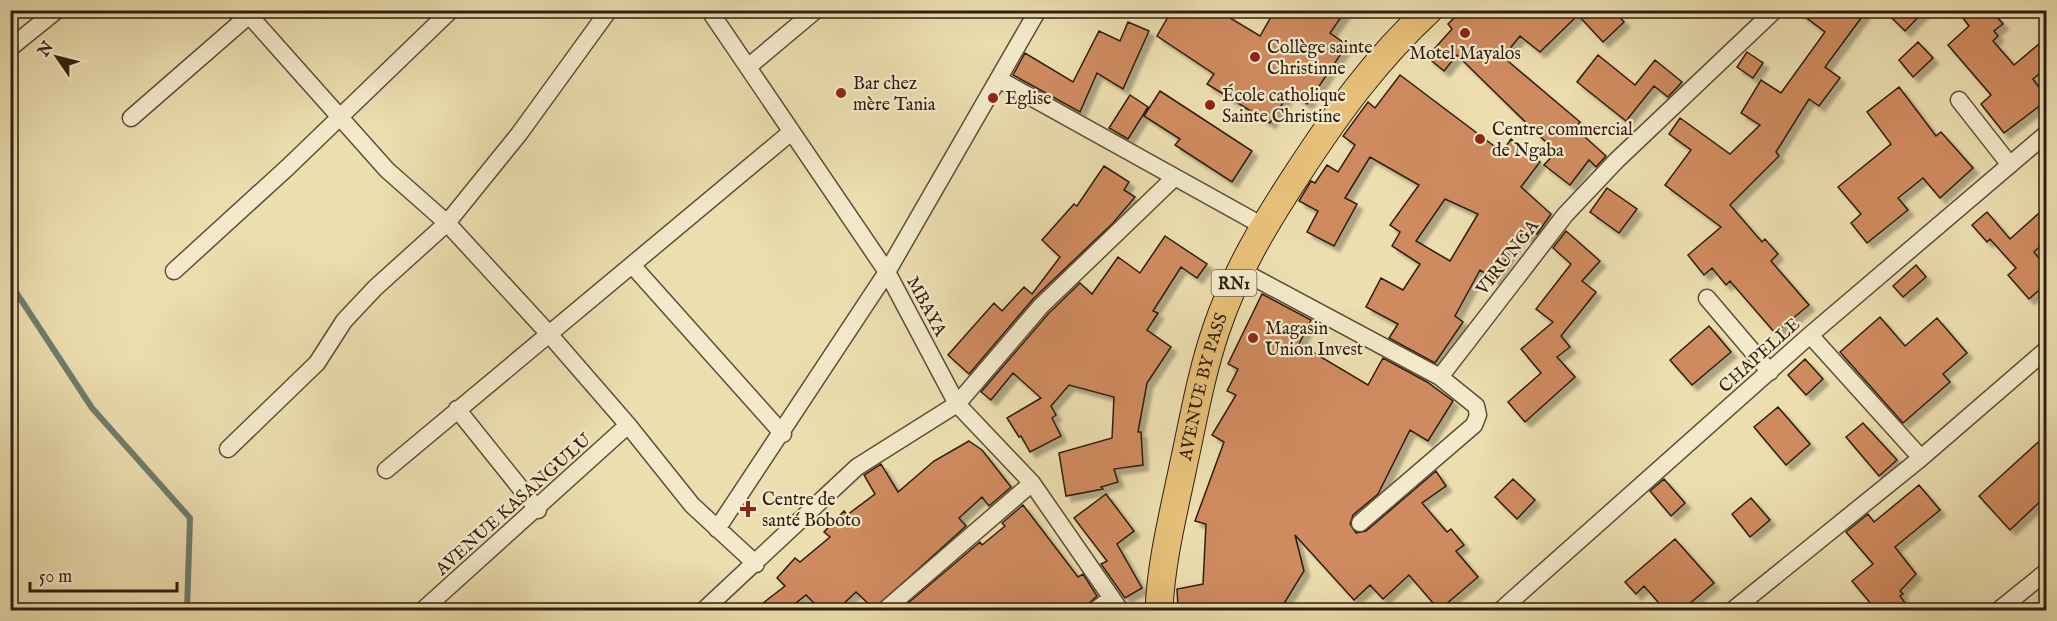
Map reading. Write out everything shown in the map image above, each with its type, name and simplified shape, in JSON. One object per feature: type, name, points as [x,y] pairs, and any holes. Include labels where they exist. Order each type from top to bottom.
[{"type":"highway","name":"AVENUE BY PASS","points":[[1159,610],[1161,571],[1202,379],[1216,330],[1240,270],[1263,226],[1341,107],[1401,36],[1429,10]]},
{"type":"street","points":[[10,48],[57,10]]},
{"type":"street","points":[[174,271],[451,10]]},
{"type":"street","points":[[228,448],[317,363],[344,321],[375,288],[447,223],[519,134],[609,10]]},
{"type":"street","name":"MBAYA","points":[[709,10],[790,133],[887,272],[957,404],[1032,483],[1116,604]]},
{"type":"street","points":[[748,67],[816,10]]},
{"type":"street","points":[[717,529],[783,434],[887,272],[1000,80],[1038,10]]},
{"type":"street","name":"VIRUNGA","points":[[1440,377],[1565,215],[1617,160],[1775,10]]},
{"type":"street","points":[[131,117],[252,13],[339,117],[387,170],[447,223],[549,334],[628,425],[676,488],[756,564]]},
{"type":"street","points":[[1000,80],[1263,226]]},
{"type":"street","points":[[1959,100],[2010,165]]},
{"type":"street","points":[[387,470],[790,133]]},
{"type":"street","name":"CHAPELLE","points":[[1501,610],[1810,335],[2046,134]]},
{"type":"street","points":[[704,610],[756,564],[857,467],[957,404],[1041,306],[1174,178]]},
{"type":"street","points":[[632,264],[783,434]]},
{"type":"street","points":[[1240,270],[1440,377],[1476,406],[1478,415],[1474,425],[1360,523]]},
{"type":"street","points":[[1707,298],[1770,372]]},
{"type":"street","points":[[1810,335],[1921,458]]},
{"type":"street","points":[[1733,610],[1921,458],[2046,350]]},
{"type":"street","points":[[456,410],[538,510]]},
{"type":"street","name":"AVENUE KASANGULU","points":[[423,610],[538,510],[628,425]]},
{"type":"street","points":[[885,610],[1032,483]]},
{"type":"street","points":[[1999,610],[2046,572]]},
{"type":"street","points":[[1096,610],[1116,604]]},
{"type":"building","points":[[1172,10],[1217,10],[1260,36],[1275,10],[1346,10],[1330,33],[1347,45],[1307,104],[1290,92],[1270,123],[1207,84],[1214,74],[1157,36]]},
{"type":"building","points":[[1462,10],[1613,10],[1624,22],[1603,42],[1578,15],[1540,52],[1520,36],[1503,57],[1580,122],[1575,128],[1606,156],[1596,167],[1589,160],[1570,185],[1544,165],[1556,152],[1457,55],[1444,71],[1427,57],[1452,29],[1448,24]]},
{"type":"building","points":[[1796,10],[1867,10],[1825,67],[1840,78],[1819,106],[1809,99],[1776,152],[1779,156],[1730,205],[1762,242],[1765,239],[1778,254],[1771,261],[1809,305],[1775,333],[1730,281],[1726,285],[1712,268],[1704,275],[1688,255],[1721,227],[1665,185],[1691,150],[1669,134],[1680,118],[1730,154],[1760,125],[1741,113],[1761,80],[1781,93],[1825,32]]},
{"type":"building","points":[[1884,10],[1925,10],[1905,31]]},
{"type":"building","points":[[1957,10],[1991,10],[2003,24],[1994,31],[1998,36],[1993,41],[2014,65],[2046,38],[2046,68],[2033,79],[2046,97],[2046,101],[2004,133],[1981,104],[1991,95],[1948,45],[1969,26]]},
{"type":"building","points":[[1128,22],[1149,31],[1123,89],[1097,73],[1080,112],[1013,75],[1025,53],[1073,82],[1099,31],[1120,41]]},
{"type":"building","points":[[1918,42],[1933,58],[1913,77],[1899,60]]},
{"type":"building","points":[[1747,52],[1763,63],[1753,78],[1737,67]]},
{"type":"building","points":[[1598,55],[1635,85],[1655,60],[1682,82],[1668,97],[1654,86],[1626,121],[1577,82]]},
{"type":"building","points":[[1400,75],[1502,152],[1511,139],[1540,162],[1521,187],[1551,214],[1537,234],[1535,232],[1529,239],[1522,233],[1494,279],[1480,270],[1455,316],[1463,322],[1435,363],[1389,338],[1398,324],[1366,307],[1381,278],[1403,290],[1420,264],[1392,246],[1400,232],[1390,225],[1419,185],[1370,157],[1345,198],[1357,204],[1334,246],[1307,232],[1318,211],[1299,201],[1311,181],[1315,183],[1327,165],[1338,172],[1355,145],[1343,136],[1368,102],[1375,108]],"holes":[[[1445,199],[1478,214],[1450,261],[1416,241]]]},
{"type":"building","points":[[1899,87],[1936,136],[1941,132],[1973,168],[1940,198],[1923,178],[1898,198],[1908,210],[1867,243],[1851,223],[1861,214],[1838,187],[1891,144],[1867,112]]},
{"type":"building","points":[[1160,91],[1252,151],[1232,182],[1175,145],[1180,139],[1144,116]]},
{"type":"building","points":[[1130,95],[1148,107],[1128,139],[1109,128]]},
{"type":"building","points":[[1104,166],[1129,182],[1124,190],[1135,197],[1113,223],[1033,299],[969,374],[948,355],[994,303],[1002,311],[1024,287],[1032,294],[1060,257],[1042,240],[1074,204],[1077,206]]},
{"type":"building","points":[[1607,188],[1637,209],[1619,233],[1590,212]]},
{"type":"building","points":[[2046,207],[2046,241],[2034,252],[2046,267],[2046,284],[2029,299],[2008,275],[2016,268],[1990,239],[1987,242],[1972,225],[1987,212],[2010,239]]},
{"type":"building","points":[[1566,231],[1600,261],[1582,281],[1596,292],[1561,336],[1570,347],[1557,357],[1575,377],[1525,422],[1508,402],[1541,373],[1521,349],[1553,322],[1536,309],[1571,264],[1553,248]]},
{"type":"building","points":[[1165,236],[1207,264],[1197,278],[1181,267],[1153,311],[1158,313],[1147,330],[1171,347],[1147,383],[1138,432],[1141,432],[1143,465],[1114,469],[1118,482],[1101,487],[1103,489],[1066,496],[1059,453],[1112,438],[1114,397],[1069,385],[1051,406],[1056,415],[1052,418],[1061,436],[1030,452],[1007,418],[1041,398],[1013,373],[991,400],[981,392],[1049,313],[1080,283],[1092,294],[1118,257],[1140,273]]},
{"type":"building","points":[[1916,265],[1926,277],[1903,297],[1893,286]]},
{"type":"building","points":[[1262,294],[1311,320],[1299,344],[1368,385],[1383,358],[1427,382],[1453,401],[1428,441],[1410,430],[1378,494],[1353,515],[1350,524],[1356,533],[1366,531],[1436,471],[1446,486],[1422,503],[1447,532],[1451,529],[1464,545],[1456,551],[1478,577],[1439,610],[1409,575],[1383,599],[1370,585],[1354,600],[1295,535],[1304,571],[1280,610],[1178,609],[1177,589],[1203,584],[1206,524],[1195,521],[1224,442],[1212,435],[1236,395],[1227,391],[1238,369],[1228,364]]},
{"type":"building","points":[[1880,317],[1905,346],[1937,318],[1967,353],[1943,374],[1950,382],[1903,423],[1840,352]]},
{"type":"building","points":[[1709,326],[1731,352],[1692,385],[1670,360]]},
{"type":"building","points":[[1805,359],[1823,379],[1806,395],[1788,375]]},
{"type":"building","points":[[1778,407],[1810,444],[1786,465],[1754,427]]},
{"type":"building","points":[[1863,423],[1897,460],[1879,476],[1846,437]]},
{"type":"building","points":[[2046,435],[2046,496],[2010,530],[1979,496]]},
{"type":"building","points":[[969,441],[982,450],[1011,487],[989,506],[982,497],[959,518],[966,526],[874,609],[856,592],[837,610],[821,610],[806,595],[787,610],[754,610],[785,586],[777,578],[795,558],[800,562],[830,537],[824,532],[844,511],[847,515],[875,494],[864,475],[881,464],[898,492],[934,461]]},
{"type":"building","points":[[1513,479],[1535,500],[1517,519],[1495,497]]},
{"type":"building","points":[[1664,479],[1685,503],[1671,516],[1650,491]]},
{"type":"building","points":[[1919,485],[1940,510],[1895,547],[1916,574],[1900,591],[1903,594],[1900,596],[1910,610],[1876,610],[1852,581],[1873,564],[1846,532],[1868,514],[1874,522]]},
{"type":"building","points":[[1106,494],[1134,531],[1117,544],[1142,588],[1125,598],[1101,564],[1107,561],[1074,518]]},
{"type":"building","points":[[1751,498],[1770,520],[1750,537],[1732,514]]},
{"type":"building","points":[[1023,505],[1078,577],[1083,574],[1097,596],[1087,605],[1078,610],[913,610],[907,604],[980,542],[982,545],[1005,526],[1002,523]]},
{"type":"building","points":[[1675,539],[1714,583],[1682,610],[1665,610],[1644,586],[1636,594],[1625,582]]},
{"type":"waterway","points":[[10,283],[92,408],[190,518],[187,610]]},
{"type":"place","name":"Motel Mayalos","points":[[1465,33]]},
{"type":"place","name":"Collège sainte Christinne","points":[[1255,57]]},
{"type":"place","name":"Bar chez mère Tania","points":[[841,93]]},
{"type":"place","name":"Eglise","points":[[993,98]]},
{"type":"place","name":"École catholique Sainte Christine","points":[[1210,105]]},
{"type":"place","name":"Centre commercial de Ngaba","points":[[1480,139]]},
{"type":"place","name":"Magasin Union Invest","points":[[1253,338]]},
{"type":"place","name":"Centre de santé Boboto","points":[[748,509]]}]
